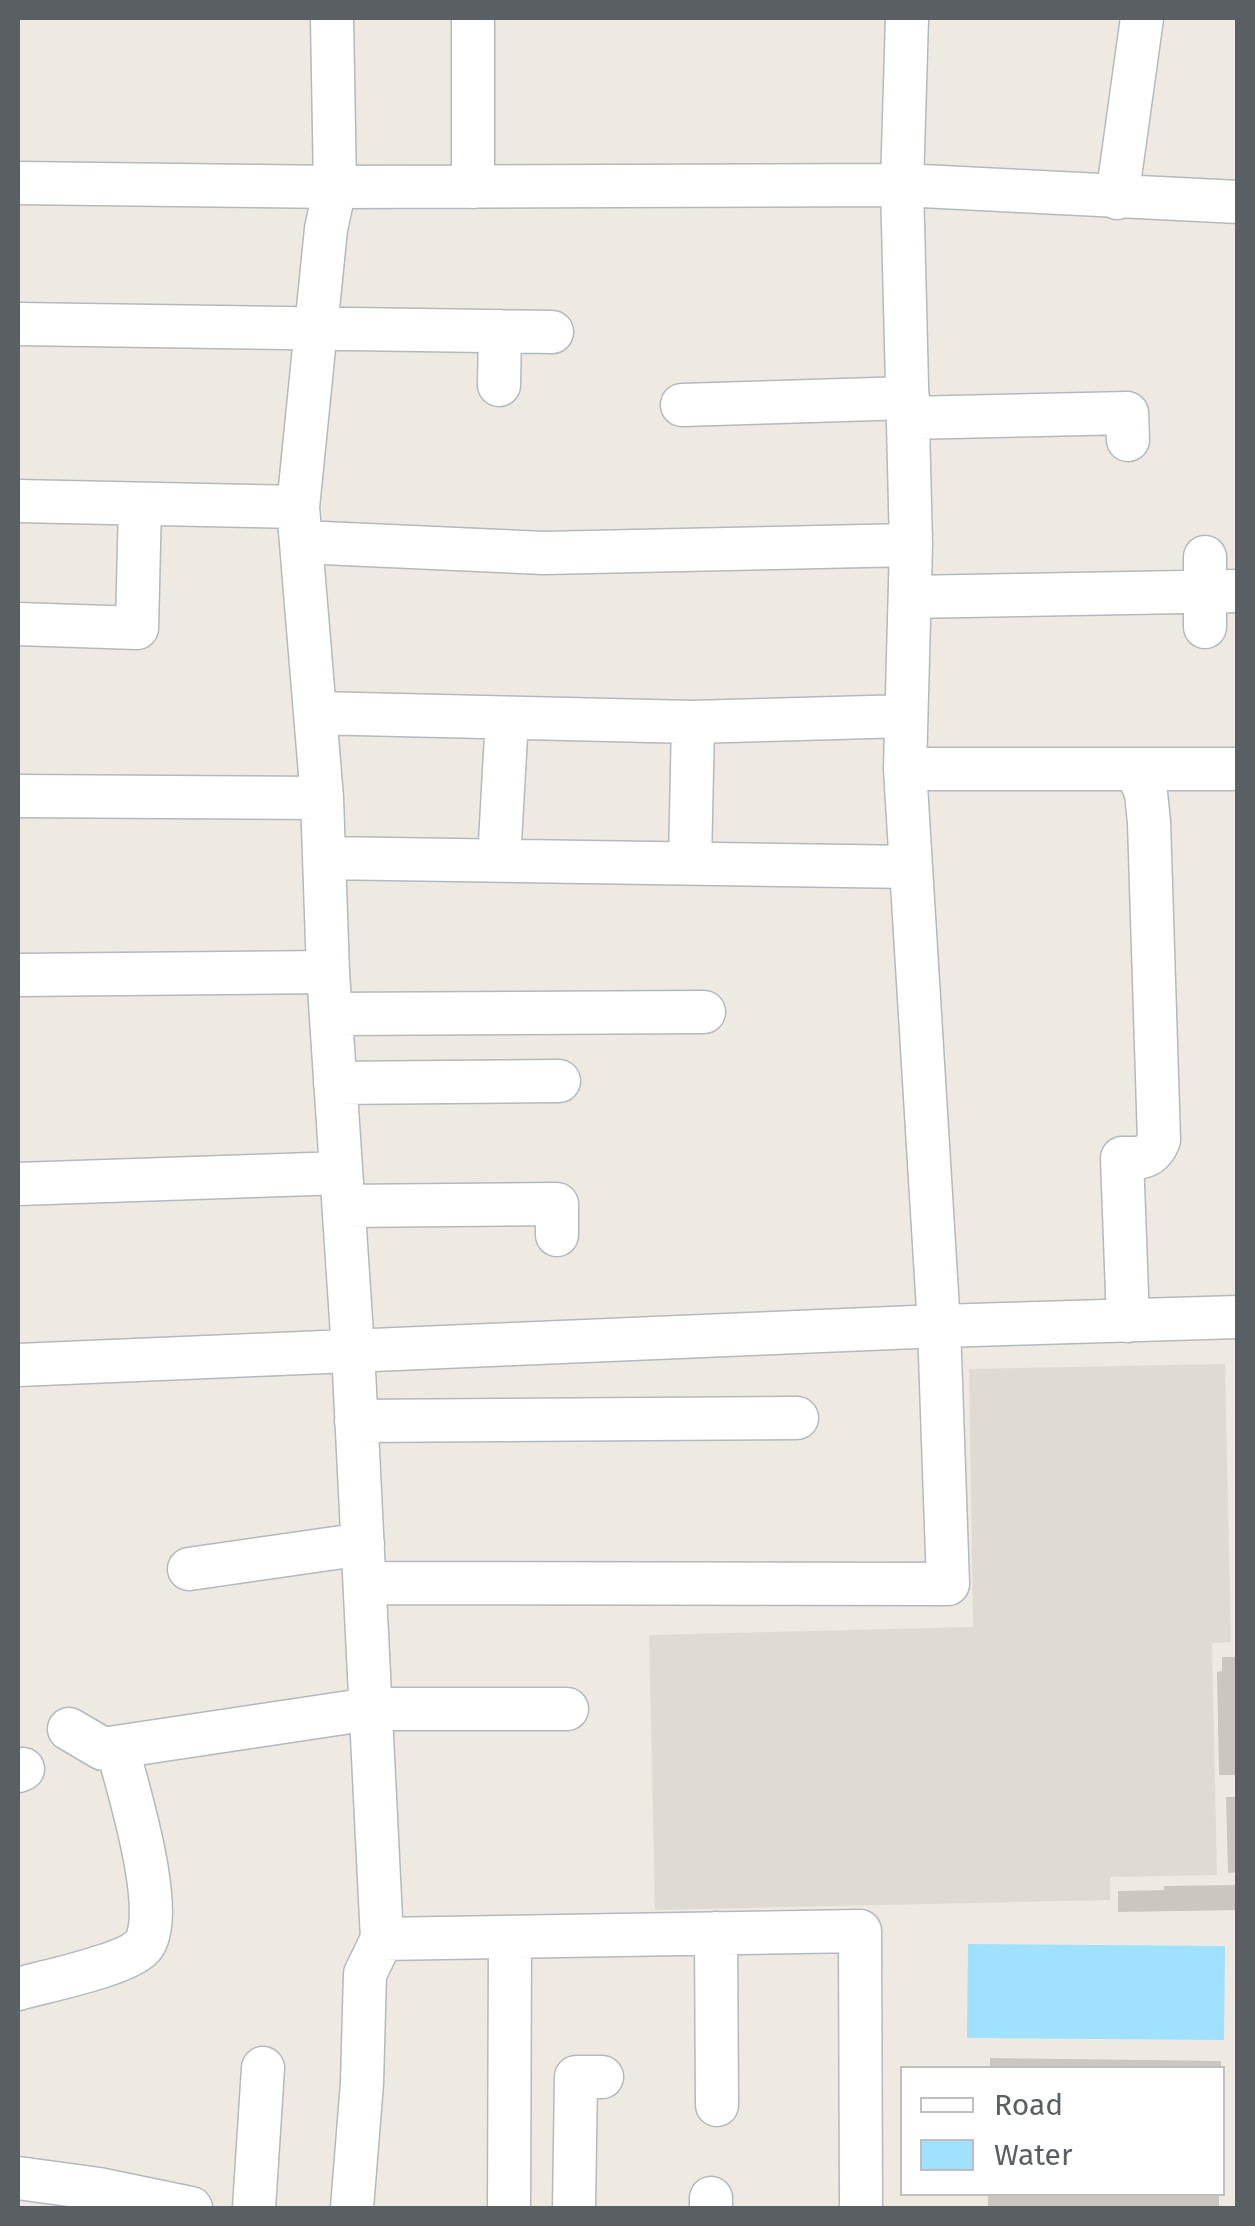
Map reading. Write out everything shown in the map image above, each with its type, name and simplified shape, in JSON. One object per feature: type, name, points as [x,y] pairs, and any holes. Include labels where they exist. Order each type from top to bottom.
[{"type":"street","points":[[332,18],[335,187],[326,229],[299,524],[322,798],[328,972],[353,1350],[382,1939],[366,1974],[352,2208]]},
{"type":"street","points":[[472,18],[473,187]]},
{"type":"street","points":[[188,1569],[364,1563],[948,1584],[939,1326],[905,768],[911,545],[902,185],[907,18]]},
{"type":"street","points":[[1117,198],[1142,18]]},
{"type":"street","points":[[18,183],[335,187],[902,185],[1238,202]]},
{"type":"street","points":[[18,324],[552,332]]},
{"type":"street","points":[[499,385],[500,332]]},
{"type":"street","points":[[682,406],[1127,413],[1128,440]]},
{"type":"street","points":[[18,501],[140,504],[544,553],[911,545]]},
{"type":"street","points":[[18,624],[136,628],[140,504]]},
{"type":"street","points":[[910,596],[1213,592]]},
{"type":"street","points":[[315,713],[693,722],[906,716]]},
{"type":"street","points":[[499,860],[506,718]]},
{"type":"street","points":[[690,863],[693,722]]},
{"type":"street","points":[[905,768],[1238,769]]},
{"type":"street","points":[[1128,1321],[1122,1158],[1146,1158],[1154,1152],[1158,1140],[1138,997],[1149,822],[1146,793],[1136,768]]},
{"type":"street","points":[[18,796],[322,798]]},
{"type":"street","points":[[324,858],[911,867]]},
{"type":"street","points":[[18,975],[328,972]]},
{"type":"street","points":[[331,1014],[704,1012]]},
{"type":"street","points":[[335,1083],[559,1082]]},
{"type":"street","points":[[18,1184],[342,1189],[557,1204],[557,1235]]},
{"type":"street","points":[[18,1365],[939,1326],[1238,1318]]},
{"type":"street","points":[[356,1422],[797,1418]]},
{"type":"street","points":[[69,1730],[103,1749],[370,1709],[567,1708]]},
{"type":"street","points":[[21,1981],[126,1958],[143,1948],[152,1932],[149,1877],[118,1747]]},
{"type":"street","points":[[382,1939],[860,1931],[861,2208]]},
{"type":"street","points":[[716,1933],[718,2105]]},
{"type":"street","points":[[510,1937],[510,2208]]},
{"type":"street","points":[[254,2208],[263,2068]]},
{"type":"street","points":[[574,2208],[576,2078],[602,2077]]},
{"type":"street","points":[[20,2188],[99,2189],[191,2208]]},
{"type":"shaded area","points":[[1225,1364],[1231,1642],[1212,1643],[1217,1875],[1110,1877],[1110,1900],[655,1910],[649,1635],[973,1627],[969,1369]]},
{"type":"water","points":[[968,1944],[1225,1946],[1224,2040],[967,2038]]},
{"type":"building","points":[[1222,1657],[1238,1657],[1238,1775],[1219,1775],[1217,1672],[1222,1671]]},
{"type":"building","points":[[1226,1797],[1238,1797],[1238,1872],[1228,1873]]},
{"type":"building","points":[[1238,1885],[1238,1910],[1118,1912],[1118,1891]]},
{"type":"building","points":[[990,2058],[1221,2061],[1221,2066],[990,2066]]},
{"type":"building","points":[[988,2196],[1219,2196],[1219,2208],[988,2208]]}]
